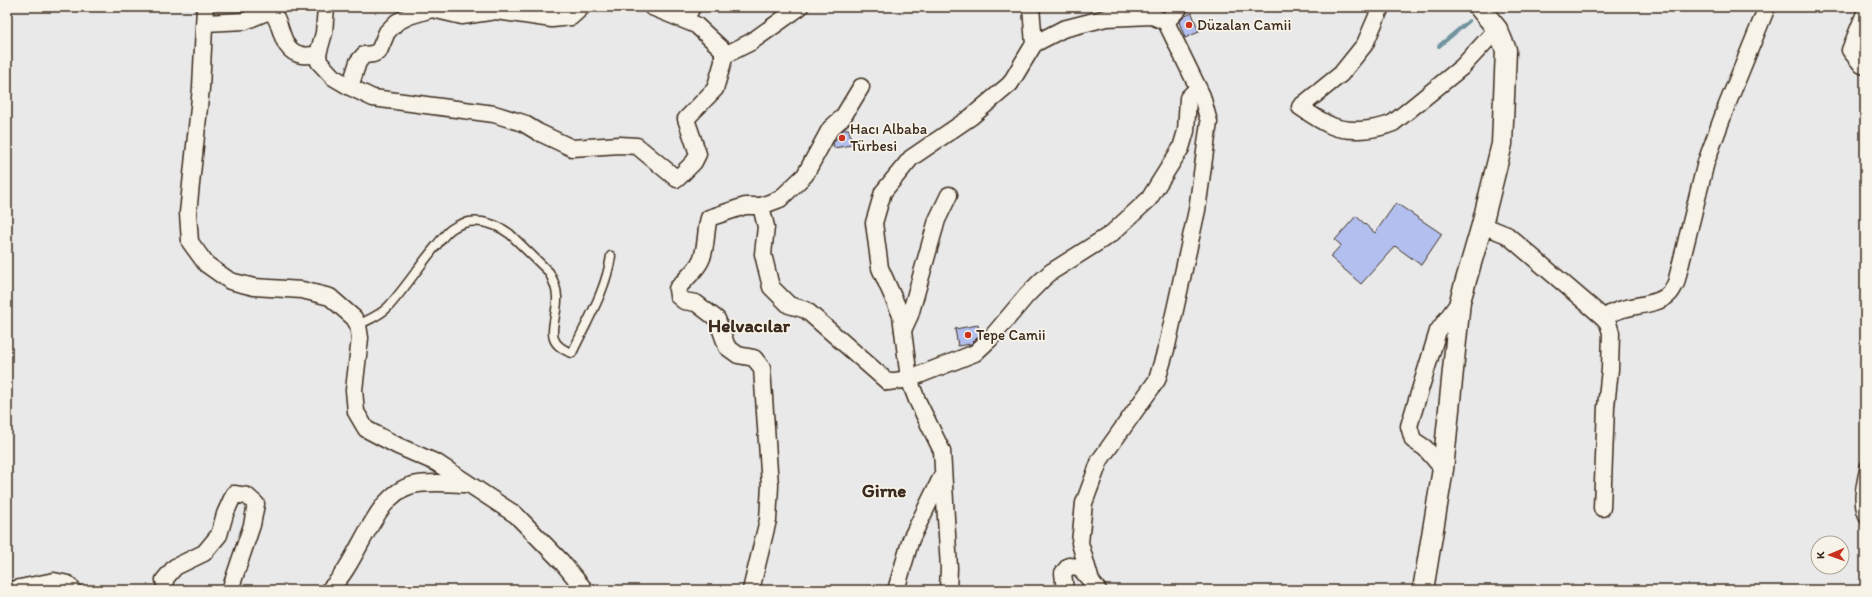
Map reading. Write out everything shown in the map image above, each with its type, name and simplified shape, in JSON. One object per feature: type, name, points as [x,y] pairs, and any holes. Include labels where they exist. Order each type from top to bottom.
[{"type":"street","points":[[205,7],[201,88],[188,213],[190,242],[206,264],[230,281],[254,287],[302,290],[330,297],[354,318],[358,325],[360,338],[354,390],[356,412],[366,428],[398,446],[437,463],[516,515],[561,561],[585,590]]},
{"type":"street","points":[[326,7],[324,33],[318,54],[319,62],[333,77],[350,87],[373,98],[494,114],[523,123],[572,148],[620,145],[637,146],[677,178],[694,162],[698,154],[686,118],[715,89],[723,62],[723,50],[696,25],[688,14],[652,7]]},
{"type":"street","points":[[350,87],[358,62],[361,58],[364,55],[373,54],[379,51],[387,32],[397,22],[409,16],[432,9],[462,16],[496,11],[552,20],[571,17],[582,7]]},
{"type":"street","points":[[723,56],[751,42],[800,7]]},
{"type":"street","points":[[1031,7],[1034,44]]},
{"type":"street","points":[[1166,22],[1180,7]]},
{"type":"street","points":[[1381,7],[1365,44],[1340,74],[1300,107],[1333,126],[1354,129],[1382,127],[1388,125],[1393,123],[1462,67],[1497,29]]},
{"type":"street","points":[[1604,318],[1610,312],[1660,300],[1669,294],[1676,283],[1706,162],[1727,105],[1767,7]]},
{"type":"street","points":[[1423,590],[1443,469],[1460,301],[1482,225],[1502,144],[1506,50],[1497,29],[1478,8]]},
{"type":"street","points":[[205,23],[245,21],[269,11],[274,14],[281,36],[292,50],[302,55],[318,54]]},
{"type":"street","points":[[1865,13],[1850,50],[1862,66],[1865,66]]},
{"type":"street","points":[[948,590],[949,568],[942,451],[917,400],[909,379],[901,315],[880,268],[874,222],[883,192],[910,158],[971,117],[1010,84],[1034,44],[1063,29],[1106,18],[1152,16],[1166,22],[1198,88],[1209,122],[1196,210],[1170,331],[1157,380],[1100,460],[1084,503],[1080,543],[1094,585]]},
{"type":"street","points":[[751,590],[768,520],[770,486],[762,368],[754,358],[738,355],[727,347],[717,319],[696,303],[684,301],[678,296],[677,289],[701,261],[705,244],[705,230],[709,218],[745,206],[761,206],[780,198],[805,176],[830,129],[843,117],[861,87]]},
{"type":"street","points":[[761,206],[766,227],[763,254],[771,287],[789,306],[806,310],[888,382],[909,379],[975,353],[990,339],[1027,294],[1051,272],[1111,234],[1149,199],[1181,148],[1186,131],[1188,98],[1198,88]]},
{"type":"street","points":[[903,330],[910,315],[937,220],[949,195]]},
{"type":"street","points":[[1482,225],[1507,236],[1608,323],[1611,333],[1610,369],[1606,407],[1602,508]]},
{"type":"street","points":[[1443,469],[1425,448],[1413,440],[1409,426],[1438,331],[1460,301]]},
{"type":"street","points":[[896,590],[911,539],[943,474]]},
{"type":"street","points":[[329,590],[343,576],[380,510],[396,492],[412,485],[468,484]]},
{"type":"street","points":[[166,590],[164,580],[175,567],[204,553],[219,535],[225,514],[234,494],[247,496],[256,504],[252,525],[230,590]]},
{"type":"street","points":[[1065,590],[1063,573],[1069,566],[1079,567],[1094,585]]},
{"type":"street","points":[[10,590],[54,581],[68,584],[73,590]]},
{"type":"lane","points":[[358,325],[383,312],[389,307],[418,268],[450,230],[460,224],[473,222],[488,223],[503,228],[549,272],[553,280],[557,297],[553,332],[554,341],[560,349],[572,353],[608,276],[611,256]]},
{"type":"lane","points":[[1865,465],[1859,498],[1861,512],[1865,520]]},
{"type":"building","name":"Düzalan Camii","points":[[1192,13],[1199,32],[1185,38],[1179,22],[1185,16]]},
{"type":"building","name":"Hacı Albaba Türbesi","points":[[844,129],[849,129],[852,145],[834,148],[833,143]]},
{"type":"building","points":[[1396,203],[1442,234],[1421,265],[1395,246],[1361,284],[1330,257],[1341,245],[1335,240],[1356,216],[1375,233]]},
{"type":"building","name":"Tepe Camii","points":[[978,325],[980,335],[971,344],[958,346],[955,329]]},
{"type":"waterway","points":[[1439,46],[1469,21]]},
{"type":"place","name":"Düzalan Camii","points":[[1189,25]]},
{"type":"place","name":"Hacı Albaba Türbesi","points":[[842,138]]},
{"type":"place","name":"Tepe Camii","points":[[968,335]]},
{"type":"district","name":"Helvacılar","points":[[749,325]]},
{"type":"district","name":"Girne","points":[[884,490]]}]
